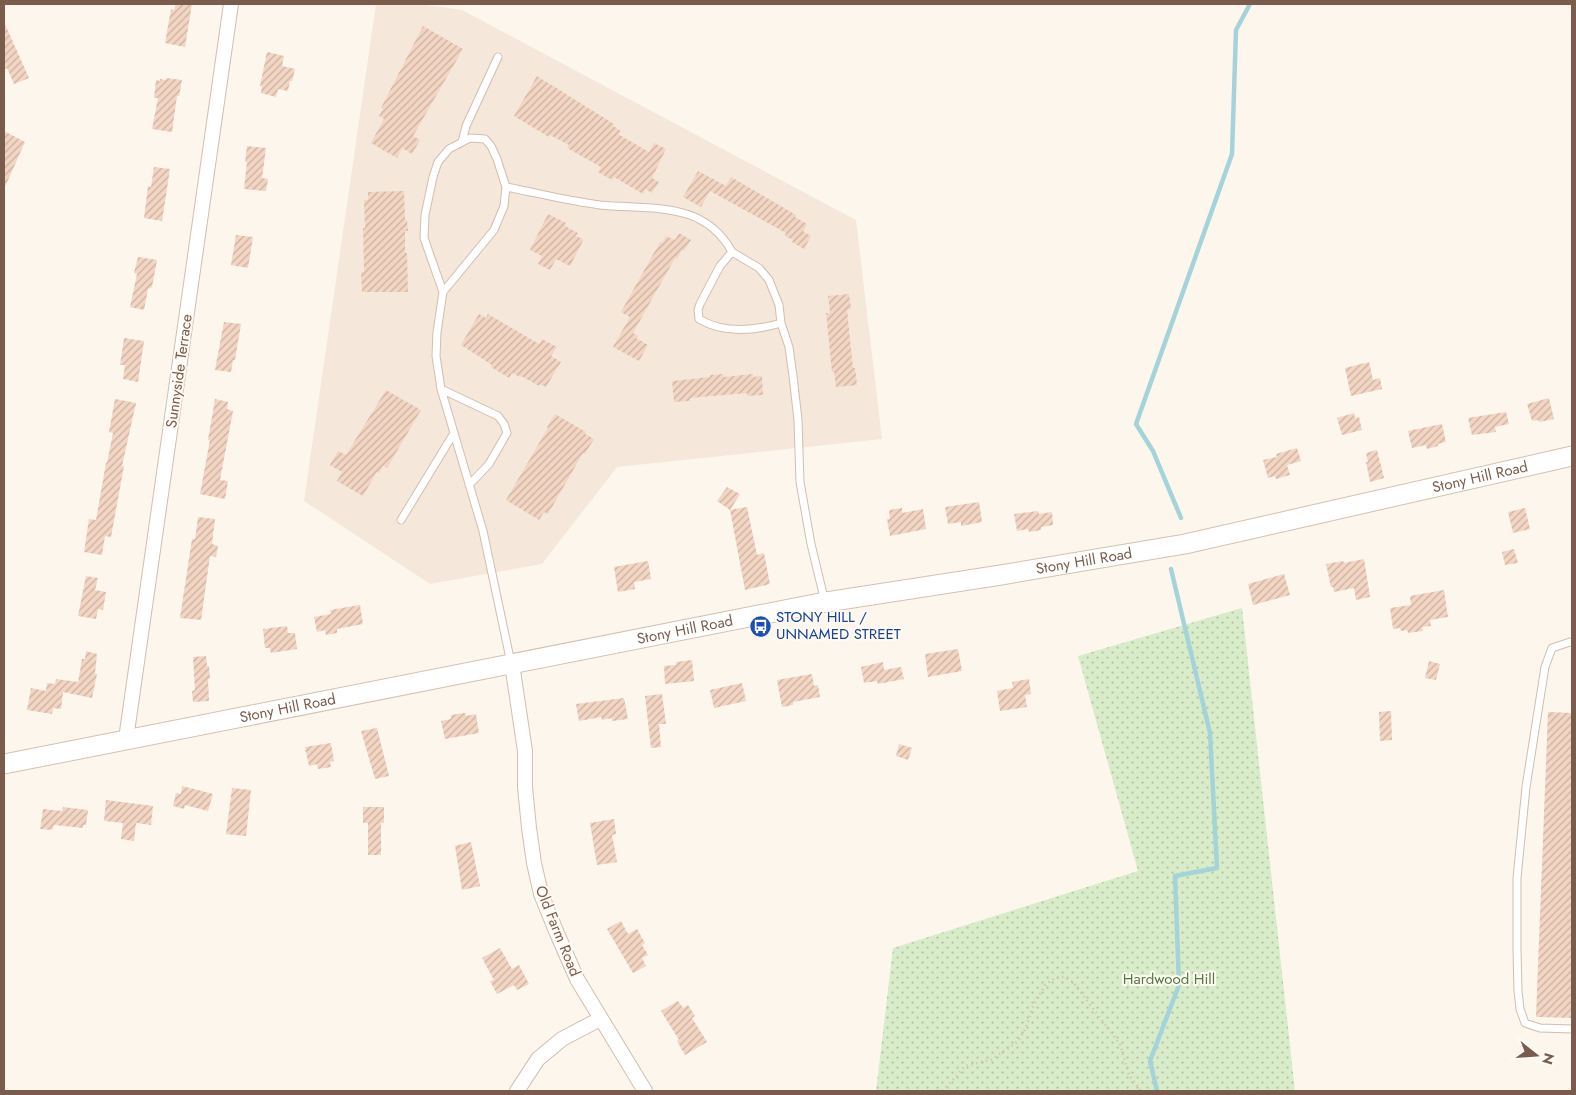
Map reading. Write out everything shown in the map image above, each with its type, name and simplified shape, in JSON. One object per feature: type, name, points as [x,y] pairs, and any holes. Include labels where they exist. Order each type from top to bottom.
[{"type":"main road","name":"Stony Hill Road","points":[[4,764],[825,602],[1185,544],[1572,456]]},
{"type":"street","name":"Sunnyside Terrace","points":[[126,739],[232,4]]},
{"type":"street","name":"Old Farm Road","points":[[512,664],[525,751],[525,787],[529,828],[541,894],[577,979],[645,1091]]},
{"type":"street","points":[[517,1091],[538,1059],[562,1039],[600,1019]]},
{"type":"lane","points":[[462,142],[466,126],[498,57]]},
{"type":"lane","points":[[443,292],[494,230],[504,206],[506,187],[491,146],[485,139],[470,138],[450,149],[438,162],[432,177],[425,215],[424,238],[443,292],[437,332],[436,356],[441,389],[483,531],[512,664]]},
{"type":"lane","points":[[506,187],[599,205],[663,208],[684,212],[695,216],[719,233],[726,240],[732,252],[760,268],[769,280],[779,305],[781,323],[788,346],[798,420],[800,482],[811,544],[825,602]]},
{"type":"lane","points":[[732,252],[720,266],[700,304],[698,310],[699,319],[710,326],[725,329],[758,329],[781,323]]},
{"type":"lane","points":[[441,389],[498,416],[504,424],[507,433],[489,464],[469,485]]},
{"type":"lane","points":[[401,520],[454,433]]},
{"type":"lane","points":[[1570,642],[1552,648],[1545,667],[1524,805],[1517,878],[1517,951],[1520,1009],[1525,1023],[1540,1028],[1572,1029]]},
{"type":"path","points":[[943,1091],[965,1066],[991,1060],[1017,1042],[1024,1032],[1034,1004],[1046,984],[1055,978],[1064,977],[1073,982],[1120,1044],[1129,1075],[1141,1091]]},
{"type":"shaded area","points":[[376,4],[420,4],[462,10],[856,220],[882,439],[617,467],[542,564],[430,584],[304,501]]},
{"type":"green space","name":"Hardwood Hill","points":[[1242,608],[1295,1091],[876,1091],[893,948],[1138,871],[1078,656]]},
{"type":"building","points":[[176,4],[192,4],[185,47],[165,43],[171,9],[174,10]]},
{"type":"building","points":[[4,22],[29,78],[14,84],[7,68],[4,70]]},
{"type":"building","points":[[423,26],[463,49],[413,136],[420,140],[412,154],[402,148],[397,158],[371,143],[384,119],[379,116],[383,109],[381,108]]},
{"type":"building","points":[[267,52],[284,56],[282,66],[295,69],[288,91],[278,89],[276,97],[261,93],[262,86],[260,86]]},
{"type":"building","points":[[537,76],[614,124],[613,126],[621,131],[618,134],[649,152],[654,143],[666,149],[652,178],[659,182],[652,193],[645,189],[643,194],[614,177],[612,180],[598,172],[601,167],[567,148],[569,145],[550,135],[549,137],[514,116]]},
{"type":"building","points":[[166,78],[182,80],[179,96],[177,96],[172,132],[152,129],[158,98],[154,98],[156,80],[166,80]]},
{"type":"building","points":[[4,131],[25,142],[4,189]]},
{"type":"building","points":[[247,146],[266,148],[262,178],[268,179],[266,191],[244,189]]},
{"type":"building","points":[[154,167],[170,169],[162,221],[144,218],[148,186],[151,187]]},
{"type":"building","points":[[698,171],[726,186],[731,177],[796,215],[795,217],[807,224],[803,231],[811,236],[804,249],[785,236],[786,233],[710,191],[701,207],[683,197]]},
{"type":"building","points":[[404,191],[405,220],[407,220],[408,231],[405,231],[405,253],[407,253],[408,292],[362,292],[361,272],[364,272],[363,228],[365,228],[364,200],[368,200],[368,192]]},
{"type":"building","points":[[548,214],[566,223],[565,226],[578,233],[576,236],[583,239],[570,266],[556,259],[550,270],[538,264],[542,256],[530,250]]},
{"type":"building","points":[[679,233],[691,240],[677,259],[675,258],[633,333],[638,336],[636,338],[648,345],[639,361],[613,347],[630,317],[621,312],[660,242],[662,243],[666,236],[675,240]]},
{"type":"building","points":[[236,235],[253,237],[248,268],[231,265]]},
{"type":"building","points":[[138,257],[157,260],[152,287],[148,289],[144,310],[130,307],[137,274],[134,273]]},
{"type":"building","points":[[849,294],[851,309],[847,310],[853,368],[855,368],[857,385],[836,387],[834,372],[832,372],[826,313],[830,313],[828,296]]},
{"type":"building","points":[[479,314],[486,318],[488,314],[539,344],[542,339],[557,347],[551,356],[561,362],[546,387],[540,384],[539,386],[512,373],[509,378],[461,345]]},
{"type":"building","points":[[224,322],[241,324],[231,372],[215,370]]},
{"type":"building","points":[[124,338],[144,341],[138,382],[123,379],[125,365],[120,365]]},
{"type":"building","points":[[1369,362],[1373,380],[1380,378],[1382,389],[1351,396],[1345,368]]},
{"type":"building","points":[[723,374],[724,377],[753,374],[753,377],[762,376],[763,395],[747,396],[747,393],[690,398],[690,401],[674,402],[672,381]]},
{"type":"building","points":[[386,390],[421,410],[387,468],[383,466],[379,473],[377,472],[363,496],[337,481],[342,472],[330,465],[338,451],[346,455]]},
{"type":"building","points":[[1549,398],[1554,419],[1539,422],[1538,420],[1532,421],[1527,404]]},
{"type":"building","points":[[115,399],[136,403],[122,466],[124,466],[111,537],[105,536],[102,555],[84,552],[89,519],[96,520],[113,433],[109,432]]},
{"type":"building","points":[[215,399],[228,402],[227,409],[233,411],[220,480],[228,481],[225,499],[200,494]]},
{"type":"building","points":[[1506,412],[1509,424],[1495,427],[1496,432],[1472,435],[1468,418]]},
{"type":"building","points":[[1354,413],[1355,418],[1359,417],[1362,430],[1342,435],[1337,418]]},
{"type":"building","points":[[555,414],[586,432],[585,434],[594,439],[585,454],[583,453],[548,514],[544,512],[539,520],[506,500]]},
{"type":"building","points":[[1442,424],[1446,442],[1427,449],[1426,445],[1412,448],[1408,431]]},
{"type":"building","points":[[1297,448],[1301,461],[1287,465],[1290,475],[1276,479],[1275,476],[1268,478],[1263,460],[1277,457],[1276,454]]},
{"type":"building","points":[[1377,450],[1384,478],[1370,482],[1366,453]]},
{"type":"building","points":[[727,487],[740,494],[730,510],[717,501]]},
{"type":"building","points":[[979,502],[982,522],[961,526],[961,522],[948,524],[945,507]]},
{"type":"building","points":[[747,507],[757,555],[764,553],[770,584],[745,590],[730,510]]},
{"type":"building","points":[[902,508],[902,513],[923,509],[926,529],[890,536],[887,519],[890,519],[889,510]]},
{"type":"building","points":[[1525,508],[1530,529],[1513,533],[1508,512]]},
{"type":"building","points":[[1038,511],[1039,514],[1052,512],[1053,525],[1029,532],[1028,529],[1017,531],[1014,514]]},
{"type":"building","points":[[198,517],[215,519],[212,544],[218,546],[216,557],[210,556],[201,620],[180,618],[192,539],[195,539]]},
{"type":"building","points":[[1514,549],[1518,563],[1505,565],[1502,552]]},
{"type":"building","points":[[1364,559],[1370,597],[1356,600],[1354,588],[1334,592],[1333,587],[1331,587],[1326,564]]},
{"type":"building","points":[[648,561],[651,579],[634,582],[635,589],[618,592],[614,567]]},
{"type":"building","points":[[1284,574],[1290,595],[1253,605],[1248,584]]},
{"type":"building","points":[[86,576],[98,578],[95,590],[106,592],[103,610],[98,609],[96,619],[78,616]]},
{"type":"building","points":[[1444,590],[1448,617],[1430,620],[1431,626],[1422,627],[1423,631],[1408,633],[1407,630],[1401,631],[1400,628],[1393,629],[1390,608],[1411,605],[1410,596]]},
{"type":"building","points":[[360,605],[363,624],[337,629],[337,633],[326,635],[325,630],[317,632],[314,617],[331,614],[330,610]]},
{"type":"building","points":[[287,626],[288,633],[295,633],[297,649],[271,653],[270,648],[265,648],[263,629]]},
{"type":"building","points":[[958,649],[962,671],[928,677],[925,654]]},
{"type":"building","points":[[86,651],[97,654],[95,674],[97,674],[92,698],[63,692],[61,709],[53,708],[52,714],[27,710],[31,688],[46,691],[47,683],[55,684],[56,679],[78,682],[82,659],[85,659]]},
{"type":"building","points":[[206,656],[210,679],[208,679],[209,701],[193,702],[192,691],[195,690],[193,657]]},
{"type":"building","points":[[692,660],[694,681],[665,684],[664,666],[676,665],[676,662]]},
{"type":"building","points":[[1429,661],[1440,664],[1436,680],[1425,678]]},
{"type":"building","points":[[883,662],[884,670],[901,667],[904,679],[878,684],[877,681],[864,683],[861,667]]},
{"type":"building","points":[[812,674],[814,686],[818,685],[820,697],[793,702],[793,705],[782,707],[777,680]]},
{"type":"building","points":[[1029,679],[1031,694],[1025,695],[1027,707],[1000,711],[997,691],[1013,688],[1012,682]]},
{"type":"building","points":[[742,683],[746,701],[714,708],[710,690]]},
{"type":"building","points":[[662,694],[666,724],[659,724],[661,747],[651,748],[645,696]]},
{"type":"building","points":[[624,698],[628,719],[612,721],[612,718],[602,720],[601,717],[579,721],[576,704]]},
{"type":"building","points":[[1391,711],[1392,740],[1380,741],[1379,712]]},
{"type":"building","points":[[1548,712],[1572,713],[1572,1018],[1536,1017]]},
{"type":"building","points":[[465,713],[466,716],[476,714],[479,733],[445,739],[441,721],[451,719],[451,715]]},
{"type":"building","points":[[377,728],[389,776],[375,779],[361,731]]},
{"type":"building","points":[[331,743],[334,761],[330,762],[331,767],[318,769],[317,764],[309,766],[305,747]]},
{"type":"building","points":[[899,744],[912,748],[908,760],[896,756]]},
{"type":"building","points":[[182,786],[213,794],[208,811],[185,805],[184,809],[173,806],[176,793],[181,794]]},
{"type":"building","points":[[232,788],[251,790],[246,836],[226,834]]},
{"type":"building","points":[[106,800],[153,806],[151,825],[136,823],[134,841],[121,839],[123,823],[104,821]]},
{"type":"building","points":[[63,807],[88,810],[86,825],[83,825],[83,828],[54,825],[52,830],[40,829],[43,809],[62,811]]},
{"type":"building","points":[[363,807],[384,807],[384,823],[381,823],[381,855],[368,855],[368,823],[363,823]]},
{"type":"building","points":[[614,819],[616,834],[612,835],[617,862],[597,865],[590,823]]},
{"type":"building","points":[[471,842],[480,886],[462,890],[455,846]]},
{"type":"building","points":[[621,921],[628,934],[637,929],[645,943],[642,945],[648,955],[642,958],[646,966],[633,973],[607,929]]},
{"type":"building","points":[[500,948],[512,969],[519,965],[529,984],[517,990],[514,985],[497,994],[490,981],[494,980],[482,958]]},
{"type":"building","points":[[678,1001],[683,1008],[688,1005],[695,1016],[692,1018],[707,1042],[685,1055],[677,1041],[679,1040],[661,1011]]},
{"type":"waterway","points":[[1181,518],[1153,451],[1136,424],[1232,154],[1236,30],[1250,4]]},
{"type":"waterway","points":[[1157,1091],[1150,1061],[1179,985],[1175,876],[1217,868],[1210,733],[1171,569]]},
{"type":"place","name":"STONY HILL / UNNAMED STREET","points":[[760,626]]}]
